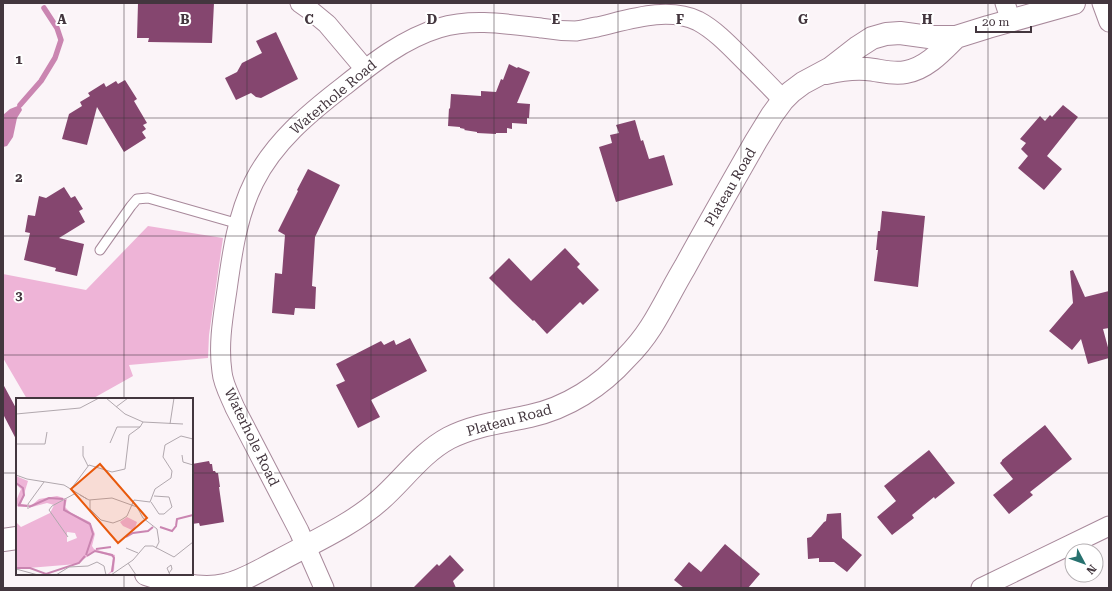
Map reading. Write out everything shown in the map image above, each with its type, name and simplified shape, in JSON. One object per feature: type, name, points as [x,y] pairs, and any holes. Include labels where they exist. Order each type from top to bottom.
[{"type":"street","points":[[300,3],[327,24],[365,69]]},
{"type":"street","name":"Plateau Road","points":[[150,575],[182,584],[201,587],[224,585],[241,580],[333,532],[361,515],[379,501],[420,460],[449,438],[465,431],[532,416],[553,409],[588,390],[625,360],[651,327],[756,141],[783,100],[790,92],[822,73],[872,38],[886,34],[900,33],[929,37],[956,37],[988,27],[1008,12],[1074,3]]},
{"type":"street","points":[[1102,3],[1109,22]]},
{"type":"street","name":"Waterhole Road","points":[[324,588],[299,531],[227,390],[222,373],[220,352],[221,332],[231,264],[243,210],[253,183],[267,159],[284,139],[301,121],[382,56],[406,42],[440,28],[476,22],[577,31],[648,16],[665,14],[683,16],[698,21],[727,43],[783,100]]},
{"type":"street","name":"Plateau Road","points":[[822,73],[857,68],[893,74],[906,72],[920,67],[932,60],[956,37]]},
{"type":"street","points":[[981,588],[1109,526]]},
{"type":"street","points":[[3,540],[16,538]]},
{"type":"lane","points":[[100,250],[131,206],[138,199],[148,198],[239,224]]},
{"type":"shaded area","points":[[20,105],[22,110],[17,118],[13,137],[7,146],[3,147],[3,115],[10,109]]},
{"type":"shaded area","points":[[148,226],[223,238],[209,335],[208,358],[129,365],[133,376],[94,398],[26,398],[3,358],[3,274],[86,290]]},
{"type":"building","points":[[138,3],[214,3],[212,43],[148,42],[149,38],[137,38]]},
{"type":"building","points":[[276,32],[298,79],[261,98],[256,97],[251,93],[236,100],[225,78],[237,72],[242,63],[262,53],[256,41]]},
{"type":"building","points":[[509,64],[530,72],[517,103],[530,104],[527,124],[512,123],[512,129],[507,128],[507,133],[496,134],[477,133],[464,130],[465,129],[460,127],[448,126],[451,94],[481,96],[481,91],[496,92],[501,79],[503,80]]},
{"type":"building","points":[[125,80],[137,99],[134,101],[147,123],[143,125],[146,129],[142,132],[146,138],[124,152],[97,107],[87,145],[62,139],[69,114],[82,106],[80,102],[90,96],[88,93],[104,83],[106,87],[116,81],[118,84]]},
{"type":"building","points":[[1063,105],[1078,117],[1047,156],[1062,169],[1044,190],[1018,168],[1028,156],[1021,149],[1026,143],[1020,139],[1040,116],[1045,121],[1050,115],[1052,117]]},
{"type":"building","points":[[635,120],[641,141],[643,140],[649,159],[664,155],[673,185],[616,202],[599,147],[612,143],[610,135],[619,133],[616,125]]},
{"type":"building","points":[[308,169],[340,185],[315,237],[312,286],[316,287],[315,309],[295,308],[294,315],[272,313],[275,273],[282,274],[285,235],[278,231]]},
{"type":"building","points":[[64,187],[71,198],[75,196],[83,209],[79,211],[85,222],[59,238],[84,244],[77,276],[55,271],[56,268],[24,260],[30,233],[25,232],[28,215],[35,216],[39,196],[46,198]]},
{"type":"building","points":[[882,211],[925,216],[918,287],[874,281],[878,250],[876,250],[878,231],[880,231]]},
{"type":"building","points":[[565,248],[580,264],[577,267],[599,290],[583,305],[580,302],[547,334],[489,278],[509,258],[531,281]]},
{"type":"building","points":[[1073,270],[1085,297],[1109,291],[1109,328],[1103,329],[1109,351],[1109,358],[1088,364],[1081,339],[1072,350],[1049,331],[1073,303],[1070,271]]},
{"type":"building","points":[[410,338],[427,371],[371,400],[380,417],[358,428],[336,385],[345,381],[336,364],[381,341],[384,345],[394,340],[396,345]]},
{"type":"building","points":[[3,384],[16,408],[16,439],[3,414]]},
{"type":"building","points":[[1045,425],[1072,459],[1030,492],[1033,495],[1009,514],[993,495],[1013,479],[1000,463]]},
{"type":"building","points":[[929,450],[955,483],[935,499],[934,497],[912,515],[914,518],[892,535],[877,517],[896,501],[884,486]]},
{"type":"building","points":[[209,461],[210,464],[212,464],[213,471],[218,473],[224,522],[200,526],[199,523],[193,524],[193,464]]},
{"type":"building","points":[[841,513],[842,538],[862,555],[847,572],[834,562],[819,562],[819,558],[808,559],[807,538],[811,537],[826,521],[827,514]]},
{"type":"building","points":[[725,544],[760,574],[748,588],[684,588],[674,580],[689,562],[701,572]]},
{"type":"building","points":[[450,555],[464,570],[453,581],[456,588],[413,588],[437,564],[439,566]]},
{"type":"waterway","points":[[20,105],[41,81],[55,58],[61,40],[57,28],[44,8]]}]
